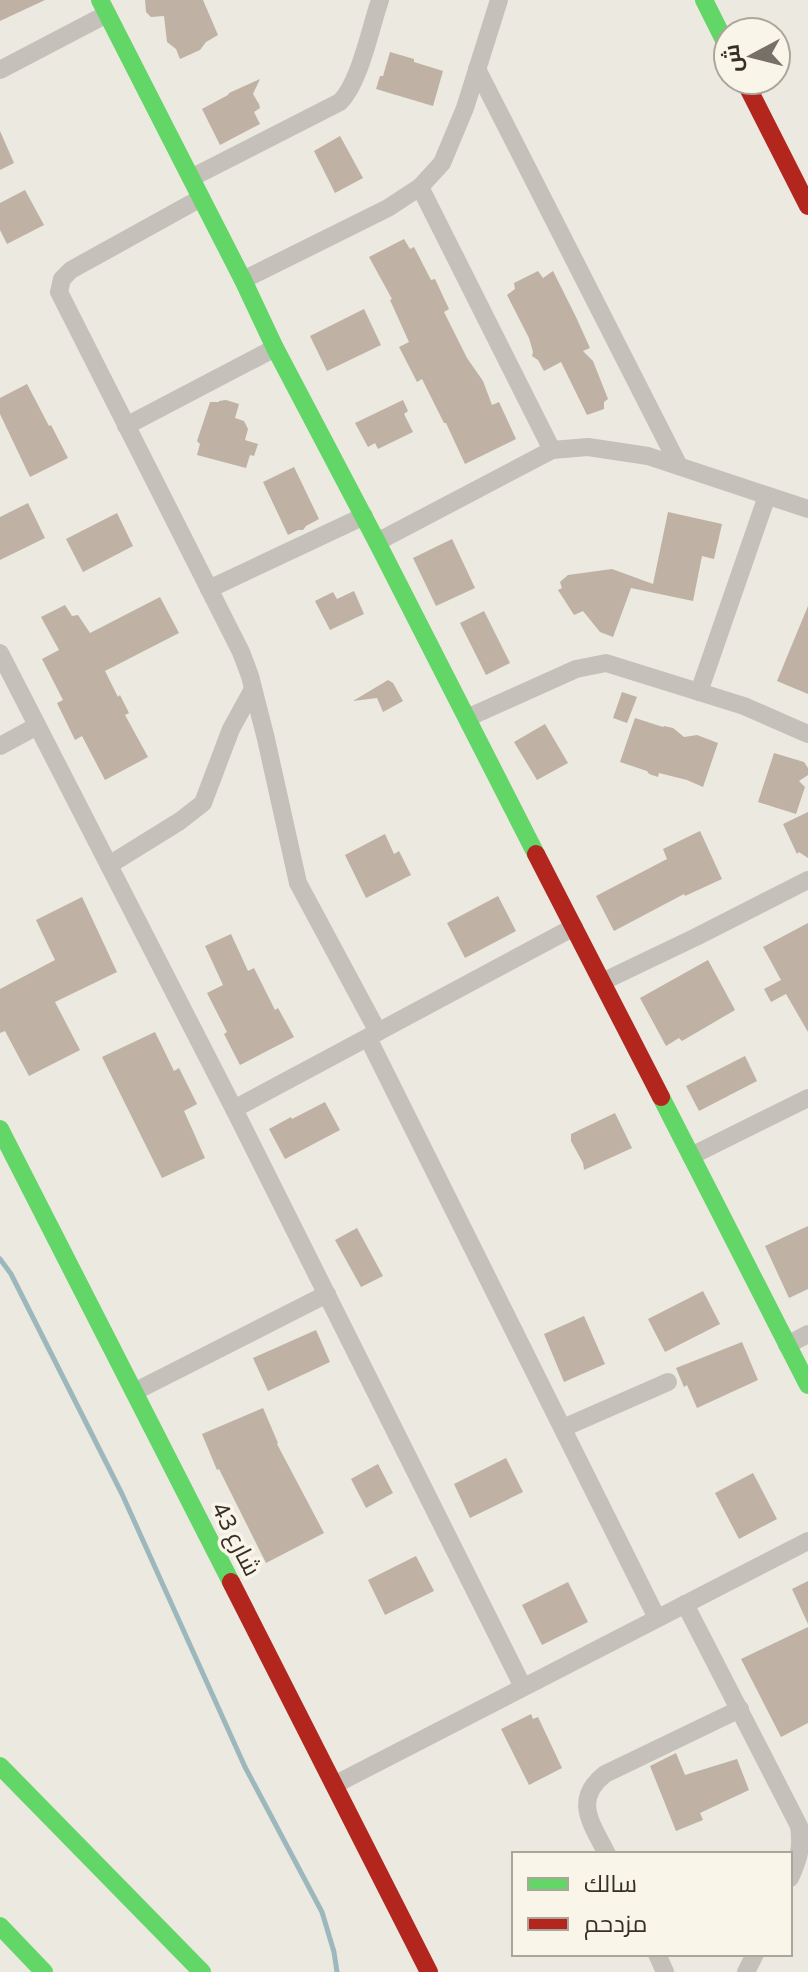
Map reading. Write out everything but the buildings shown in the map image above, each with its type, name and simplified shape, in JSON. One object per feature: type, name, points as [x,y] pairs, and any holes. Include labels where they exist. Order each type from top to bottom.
[{"type":"street","points":[[191,178],[340,102],[348,94],[354,80],[380,0]]},
{"type":"street","points":[[243,280],[388,208],[420,187],[442,163],[465,108],[499,0]]},
{"type":"street","points":[[0,70],[104,7],[275,348],[808,1385]]},
{"type":"street","points":[[477,69],[679,466]]},
{"type":"street","points":[[752,96],[808,206]]},
{"type":"street","points":[[420,187],[552,450]]},
{"type":"street","points":[[201,198],[71,270],[62,279],[59,292],[241,652],[253,689],[298,883],[657,1618]]},
{"type":"street","points":[[126,426],[275,348]]},
{"type":"street","points":[[377,542],[552,450],[588,447],[648,456],[808,509]]},
{"type":"street","points":[[699,692],[767,496]]},
{"type":"street","points":[[209,589],[364,516]]},
{"type":"street","points":[[0,653],[234,1109],[523,1687]]},
{"type":"street","points":[[467,718],[576,669],[606,663],[744,706],[808,734]]},
{"type":"street","points":[[109,865],[203,803],[231,729],[253,689]]},
{"type":"street","points":[[0,746],[37,726]]},
{"type":"street","points":[[602,982],[808,880]]},
{"type":"street","points":[[234,1109],[574,927]]},
{"type":"street","points":[[691,1156],[808,1098]]},
{"type":"street","name":"شارع 43","points":[[0,1129],[429,1972]]},
{"type":"street","points":[[134,1392],[327,1294]]},
{"type":"street","points":[[787,1345],[808,1334]]},
{"type":"street","points":[[563,1428],[668,1382]]},
{"type":"street","points":[[334,1785],[808,1541]]},
{"type":"street","points":[[685,1604],[799,1826],[804,1855],[792,1875]]},
{"type":"street","points":[[606,1852],[587,1811],[587,1796],[594,1783],[605,1774],[740,1709]]},
{"type":"street","points":[[0,1766],[202,1972]]},
{"type":"street","points":[[0,1926],[44,1972]]},
{"type":"street","points":[[0,1951],[21,1972]]},
{"type":"waterway","points":[[0,1259],[11,1274],[122,1494],[245,1767],[322,1912],[337,1972]]},
{"type":"traffic: fast","points":[[100,0],[536,854]]},
{"type":"traffic: fast","points":[[704,0],[712,16]]},
{"type":"traffic: fast","points":[[661,1097],[808,1385]]},
{"type":"traffic: fast","points":[[0,1129],[231,1582]]},
{"type":"traffic: fast","points":[[0,1766],[202,1972]]},
{"type":"traffic: fast","points":[[0,1926],[44,1972]]},
{"type":"traffic: jam","points":[[752,96],[808,206]]},
{"type":"traffic: jam","points":[[536,854],[661,1097]]},
{"type":"traffic: jam","points":[[231,1582],[429,1972]]}]
